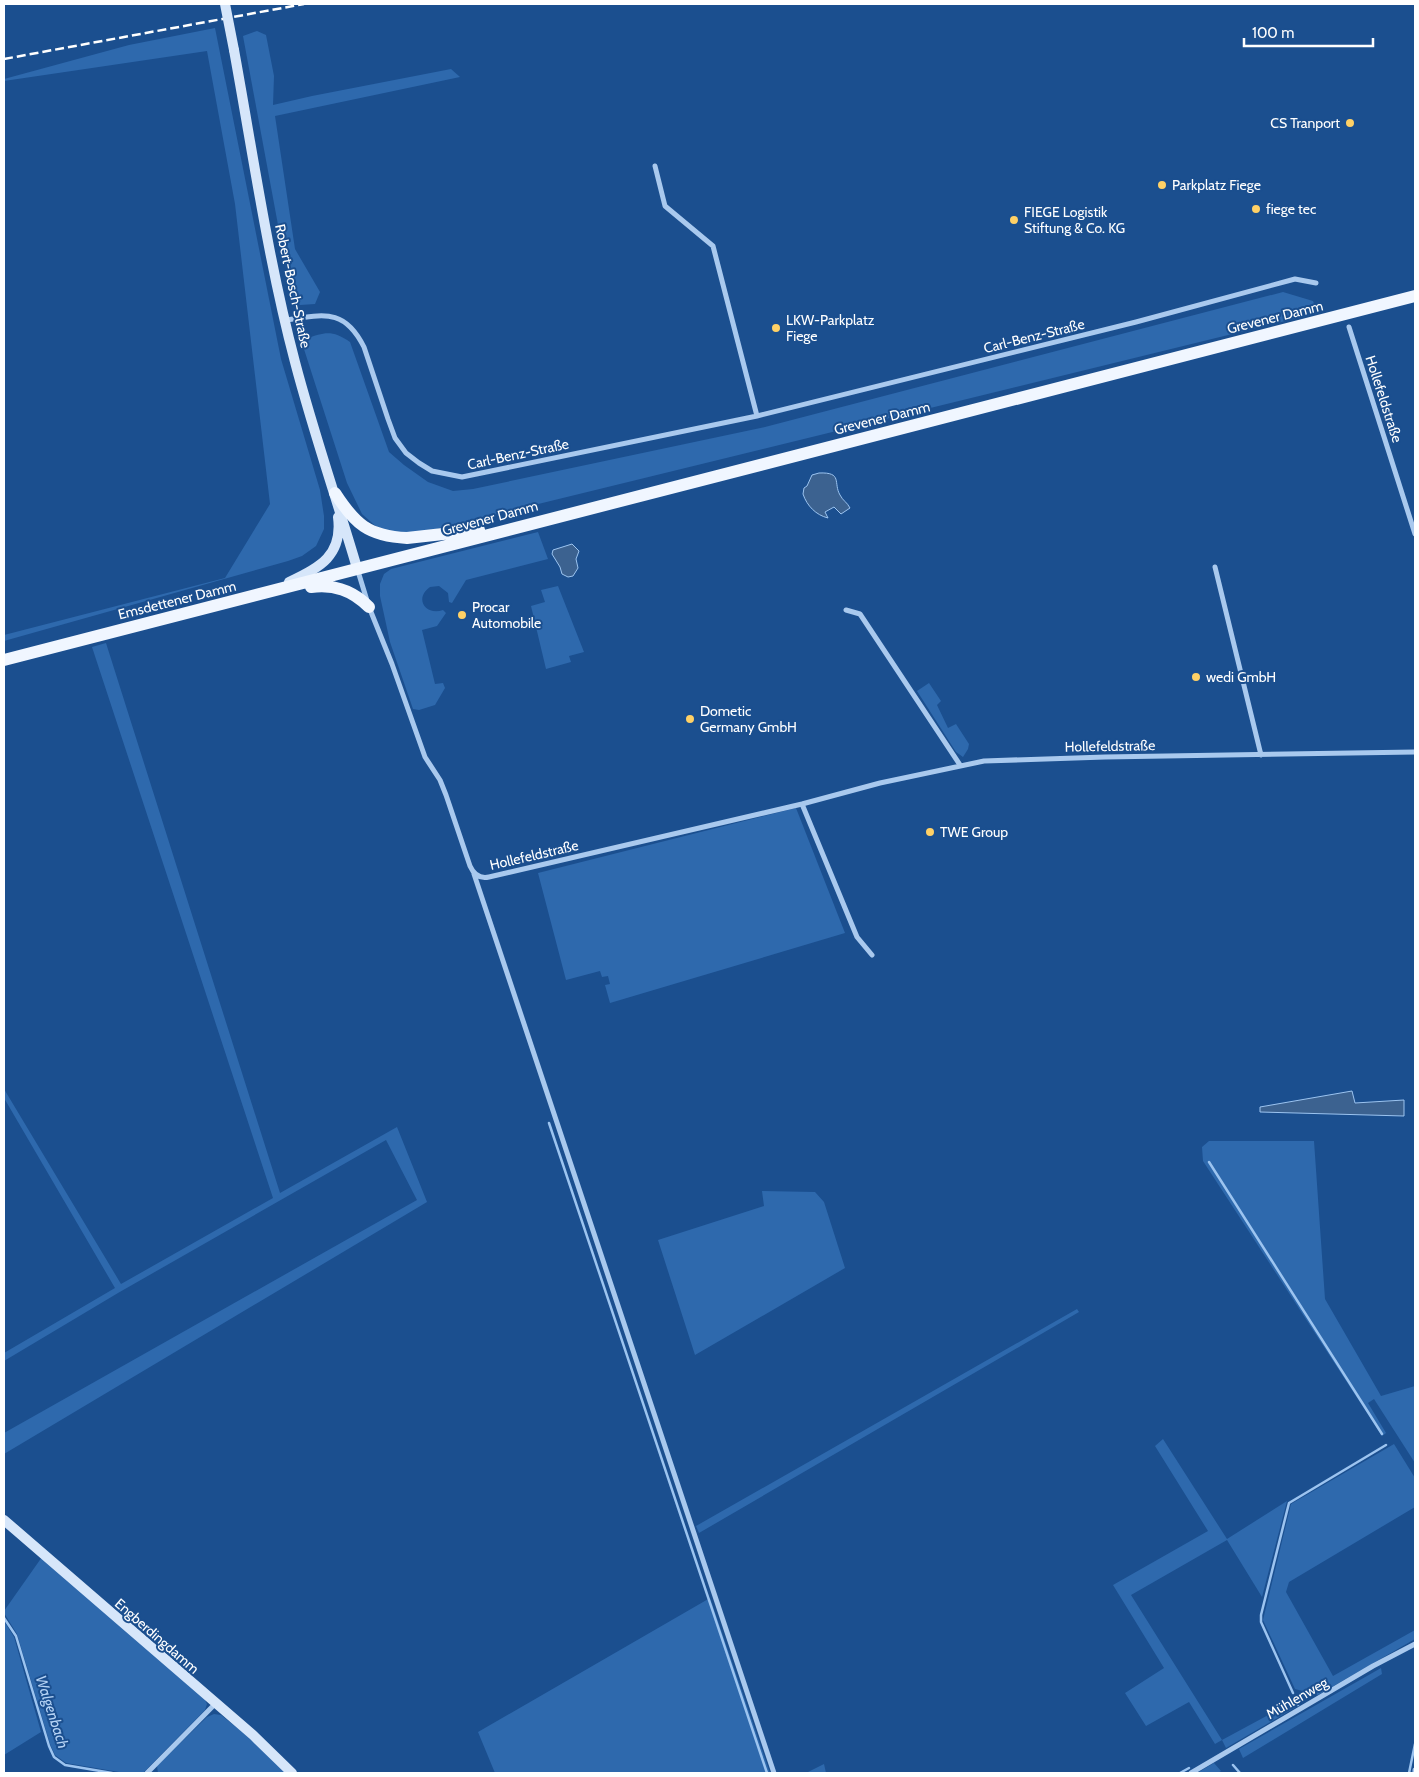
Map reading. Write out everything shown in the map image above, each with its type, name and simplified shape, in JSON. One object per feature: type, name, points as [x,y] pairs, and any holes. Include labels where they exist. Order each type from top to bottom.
[{"type":"main road","name":"Grevener Damm","points":[[357,568],[1415,296]]},
{"type":"main road","points":[[335,493],[354,520],[374,532],[396,538],[412,538],[528,524]]},
{"type":"main road","name":"Emsdettener Damm","points":[[4,660],[357,568]]},
{"type":"main road","points":[[266,592],[329,586],[338,587],[357,596],[369,608]]},
{"type":"street","name":"Robert-Bosch-Straße","points":[[225,4],[264,217],[295,363],[357,568]]},
{"type":"street","points":[[655,166],[665,206],[713,246],[757,416]]},
{"type":"street","name":"Carl-Benz-Straße","points":[[285,320],[327,315],[341,319],[351,325],[364,347],[395,438],[406,453],[432,471],[462,477],[757,416],[1136,322],[1295,279],[1316,283]]},
{"type":"street","name":"Hollefeldstraße","points":[[1349,327],[1415,534]]},
{"type":"street","points":[[266,592],[313,571],[327,560],[333,552],[338,532],[335,493]]},
{"type":"street","points":[[1214,567],[1261,755]]},
{"type":"street","name":"Hollefeldstraße","points":[[357,568],[369,608],[389,657],[425,758],[440,780],[470,866],[474,874],[481,878],[802,804],[880,783],[984,761],[1105,756],[1415,752]]},
{"type":"street","points":[[846,610],[860,614],[960,765]]},
{"type":"street","points":[[802,804],[857,937],[872,955]]},
{"type":"street","points":[[474,874],[774,1773]]},
{"type":"street","name":"Engberdingdamm","points":[[4,1520],[253,1735],[292,1773]]},
{"type":"street","name":"Mühlenweg","points":[[1191,1773],[1373,1666],[1415,1644]]},
{"type":"street","points":[[147,1773],[215,1704]]},
{"type":"shaded area","points":[[215,28],[281,359],[320,490],[324,529],[316,546],[302,556],[288,561],[4,641],[4,635],[225,578],[270,504],[235,204],[207,51],[4,81],[4,79],[129,45]]},
{"type":"shaded area","points":[[257,31],[266,35],[274,76],[273,105],[451,69],[460,77],[275,116],[295,249],[320,292],[315,304],[300,305],[291,295],[243,36]]},
{"type":"shaded area","points":[[1283,292],[1313,301],[1318,313],[428,531],[403,535],[380,530],[362,514],[347,483],[303,346],[306,339],[328,333],[338,335],[350,342],[389,452],[428,482],[453,491],[473,489],[765,427]]},
{"type":"shaded area","points":[[827,473],[834,476],[840,495],[850,508],[841,514],[834,507],[825,512],[828,518],[820,515],[810,506],[803,494],[804,488],[807,486],[812,475]]},
{"type":"shaded area","points":[[538,532],[548,559],[466,580],[452,603],[449,602],[448,593],[439,586],[430,587],[425,591],[422,601],[424,605],[431,610],[443,610],[446,613],[437,626],[422,630],[435,684],[443,683],[445,688],[435,705],[419,710],[413,709],[390,642],[380,596],[380,584],[384,574],[391,569]]},
{"type":"shaded area","points":[[572,544],[579,551],[576,559],[578,568],[573,576],[568,577],[562,574],[552,554],[553,550]]},
{"type":"shaded area","points":[[558,586],[584,652],[569,656],[571,662],[546,669],[531,606],[545,602],[541,590]]},
{"type":"shaded area","points":[[106,643],[280,1193],[397,1127],[427,1202],[4,1454],[4,1433],[417,1200],[386,1140],[118,1293],[4,1361],[4,1353],[115,1288],[4,1098],[4,1089],[121,1284],[273,1198],[92,647]]},
{"type":"shaded area","points":[[929,683],[941,701],[937,705],[948,728],[956,724],[969,744],[963,757],[956,752],[917,691]]},
{"type":"shaded area","points":[[796,808],[845,933],[610,1003],[605,985],[610,984],[608,976],[602,977],[600,971],[566,980],[538,873]]},
{"type":"shaded area","points":[[1352,1091],[1355,1103],[1404,1100],[1404,1116],[1260,1112],[1260,1107]]},
{"type":"shaded area","points":[[1209,1141],[1314,1141],[1325,1299],[1381,1396],[1415,1386],[1415,1463],[1374,1399],[1368,1403],[1386,1433],[1382,1436],[1203,1161],[1202,1147]]},
{"type":"shaded area","points":[[762,1191],[815,1192],[824,1202],[845,1268],[695,1355],[658,1240],[764,1206]]},
{"type":"shaded area","points":[[1077,1309],[1079,1312],[699,1533],[696,1526]]},
{"type":"shaded area","points":[[1163,1439],[1227,1539],[1287,1501],[1262,1597],[1227,1540],[1131,1595],[1222,1740],[1215,1744],[1189,1702],[1146,1726],[1125,1693],[1164,1668],[1113,1585],[1208,1531],[1155,1446]]},
{"type":"shaded area","points":[[1394,1444],[1415,1478],[1415,1507],[1289,1582],[1286,1592],[1333,1676],[1415,1630],[1415,1639],[1318,1695],[1295,1689],[1263,1620],[1291,1504]]},
{"type":"shaded area","points":[[42,1557],[204,1698],[207,1704],[205,1710],[143,1773],[125,1773],[66,1763],[55,1755],[17,1634],[4,1613]]},
{"type":"shaded area","points":[[710,1598],[770,1773],[495,1773],[478,1732]]},
{"type":"shaded area","points":[[4,1621],[14,1637],[41,1732],[4,1755]]},
{"type":"shaded area","points":[[1381,1668],[1382,1674],[1243,1758],[1239,1749]]},
{"type":"shaded area","points":[[1294,1701],[1296,1707],[1226,1748],[1222,1740]]},
{"type":"shaded area","points":[[214,1714],[221,1715],[250,1738],[286,1773],[158,1773],[157,1766],[207,1717]]},
{"type":"shaded area","points":[[1214,1763],[1221,1771],[1218,1773],[1197,1773]]},
{"type":"shaded area","points":[[824,1764],[826,1773],[806,1773]]},
{"type":"waterway","points":[[549,1123],[767,1773]]},
{"type":"waterway","points":[[1209,1162],[1382,1434]]},
{"type":"waterway","points":[[1293,1693],[1261,1622],[1261,1615],[1289,1503],[1386,1445]]},
{"type":"waterway","name":"Walgenbach","points":[[4,1618],[16,1636],[54,1757],[65,1765],[112,1773]]},
{"type":"waterway","points":[[1295,1700],[1298,1705]]},
{"type":"waterway","points":[[1409,1773],[1415,1744]]},
{"type":"waterway","points":[[1233,1765],[1240,1773]]},
{"type":"waterway","points":[[1180,1773],[1189,1768]]},
{"type":"railway","points":[[4,59],[304,4]]},
{"type":"place","name":"CS Tranport","points":[[1350,123]]},
{"type":"place","name":"Parkplatz Fiege","points":[[1162,185]]},
{"type":"place","name":"fiege tec","points":[[1256,209]]},
{"type":"place","name":"FIEGE Logistik Stiftung & Co. KG","points":[[1014,220]]},
{"type":"place","name":"LKW-Parkplatz Fiege","points":[[776,328]]},
{"type":"place","name":"Procar Automobile","points":[[462,615]]},
{"type":"place","name":"wedi GmbH","points":[[1196,677]]},
{"type":"place","name":"Dometic Germany GmbH","points":[[690,719]]},
{"type":"place","name":"TWE Group","points":[[930,832]]}]
